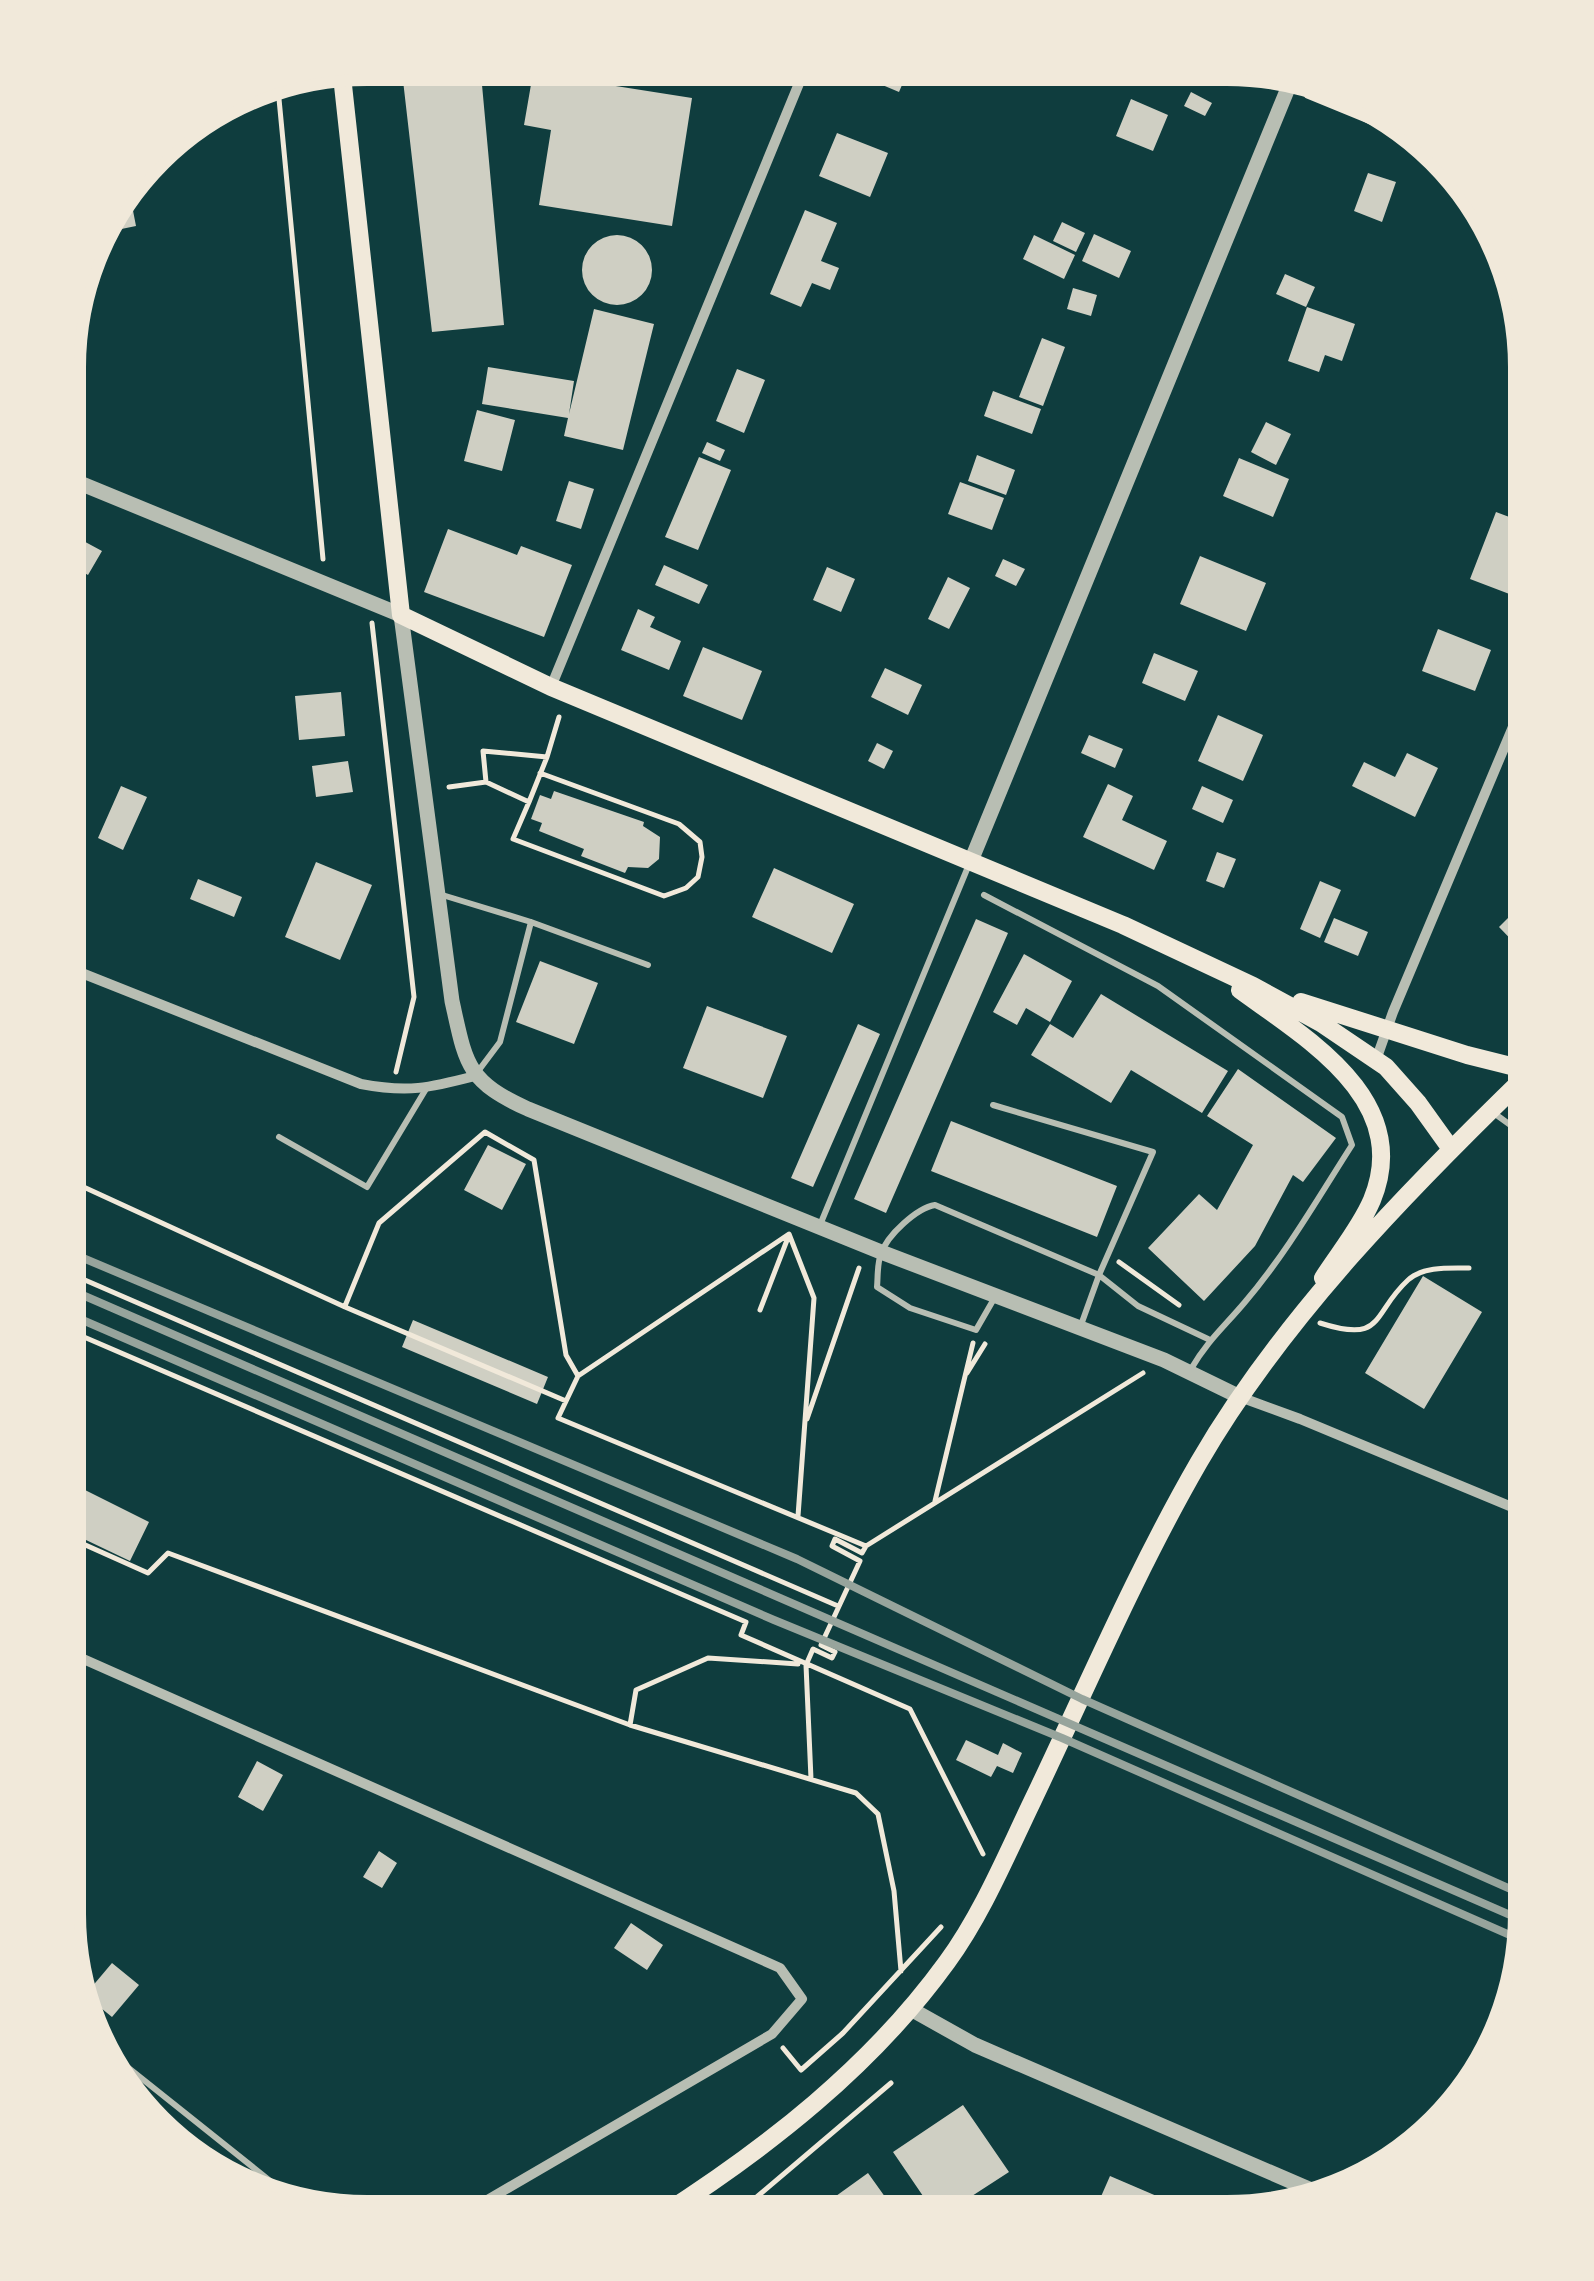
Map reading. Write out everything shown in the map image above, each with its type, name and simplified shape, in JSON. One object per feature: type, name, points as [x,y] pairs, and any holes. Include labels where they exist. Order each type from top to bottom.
[{"type":"main road","points":[[343,81],[401,615],[552,687],[1123,925],[1253,986],[1322,1023],[1376,1060],[1402,1084],[1451,1149]]},
{"type":"main road","points":[[683,2201],[754,2153],[810,2108],[866,2056],[949,1960],[980,1910],[1197,1466],[1360,1223],[1372,1198],[1380,1172],[1377,1129],[1361,1093],[1324,1052],[1233,984],[1188,956]]},
{"type":"main road","points":[[1253,986],[1514,1067]]},
{"type":"main road","points":[[1272,1353],[1451,1149],[1514,1088]]},
{"type":"street","points":[[552,687],[800,80]]},
{"type":"street","points":[[971,861],[1289,87]]},
{"type":"street","points":[[80,482],[401,615],[452,1000],[466,1061],[475,1076],[492,1090],[528,1109],[874,1250],[1164,1360],[1240,1397],[1513,1508]]},
{"type":"street","points":[[1376,1060],[1514,725]]},
{"type":"street","points":[[80,972],[318,1069],[391,1090],[426,1090],[475,1076]]},
{"type":"street","points":[[80,1658],[780,1968],[792,1982],[802,2000],[772,2034],[486,2201]]},
{"type":"street","points":[[909,2008],[975,2045],[1309,2189]]},
{"type":"lane","points":[[819,1227],[971,861]]},
{"type":"lane","points":[[438,894],[531,922],[648,965]]},
{"type":"lane","points":[[984,895],[1158,986],[1342,1116],[1352,1145],[1266,1274],[1245,1303],[1208,1339],[1190,1371]]},
{"type":"lane","points":[[475,1076],[500,1042],[531,922]]},
{"type":"lane","points":[[279,1137],[366,1187],[426,1090]]},
{"type":"lane","points":[[993,1105],[1153,1152],[1099,1275],[1080,1329]]},
{"type":"lane","points":[[1490,1110],[1514,1127]]},
{"type":"lane","points":[[995,1297],[976,1330],[910,1308],[877,1287],[874,1250],[926,1206],[936,1205],[1099,1275],[1138,1306],[1208,1339]]},
{"type":"lane","points":[[122,2062],[277,2186]]},
{"type":"path","points":[[278,94],[326,582]]},
{"type":"path","points":[[1327,99],[1376,121]]},
{"type":"path","points":[[370,601],[414,997],[391,1090]]},
{"type":"path","points":[[540,773],[679,824],[700,842],[698,877],[686,888],[664,896],[513,839],[560,717]]},
{"type":"path","points":[[486,782],[483,751],[546,757]]},
{"type":"path","points":[[449,787],[486,782],[529,802]]},
{"type":"path","points":[[345,1306],[379,1223],[484,1132],[534,1160],[566,1355],[578,1376]]},
{"type":"path","points":[[80,1185],[566,1401]]},
{"type":"path","points":[[760,1310],[796,1218]]},
{"type":"path","points":[[789,1234],[578,1376],[558,1418],[866,1546]]},
{"type":"path","points":[[789,1234],[814,1298],[798,1516]]},
{"type":"path","points":[[804,1426],[874,1250]]},
{"type":"path","points":[[1302,1318],[1348,1332],[1375,1324],[1409,1278],[1433,1269],[1469,1268]]},
{"type":"path","points":[[80,1279],[838,1606]]},
{"type":"path","points":[[935,1502],[976,1330]]},
{"type":"path","points":[[80,1335],[746,1622],[741,1635],[910,1709],[984,1854],[976,1870]]},
{"type":"path","points":[[811,1779],[806,1664],[812,1649],[832,1658],[836,1652],[821,1645],[860,1560],[832,1546],[835,1540],[862,1554],[866,1546],[1164,1360]]},
{"type":"path","points":[[80,1543],[148,1573],[168,1553],[630,1725],[856,1792],[878,1814],[894,1891],[900,1971]]},
{"type":"path","points":[[630,1725],[636,1690],[708,1658],[806,1664]]},
{"type":"path","points":[[772,2034],[801,2070],[843,2033],[950,1917]]},
{"type":"path","points":[[752,2201],[891,2083]]},
{"type":"building","points":[[403,80],[482,80],[504,325],[432,332]]},
{"type":"building","points":[[532,80],[578,80],[692,98],[672,226],[539,205],[551,130],[524,125]]},
{"type":"building","points":[[870,80],[904,80],[899,92]]},
{"type":"building","points":[[1191,92],[1212,103],[1205,116],[1184,106]]},
{"type":"building","points":[[1131,99],[1168,115],[1153,151],[1116,136]]},
{"type":"building","points":[[837,133],[888,153],[870,197],[819,176]]},
{"type":"building","points":[[1368,173],[1396,182],[1382,222],[1354,211]]},
{"type":"building","points":[[132,203],[136,226],[115,230]]},
{"type":"building","points":[[805,210],[837,223],[821,261],[839,268],[830,290],[812,283],[801,307],[770,294]]},
{"type":"building","points":[[1062,222],[1085,233],[1076,252],[1053,241]]},
{"type":"building","points":[[1094,234],[1131,251],[1119,278],[1082,261]]},
{"type":"building","points":[[617,235],[641,246],[652,270],[641,294],[617,305],[593,294],[582,270],[593,246]]},
{"type":"building","points":[[1034,235],[1075,255],[1064,279],[1023,259]]},
{"type":"building","points":[[1285,274],[1315,287],[1306,307],[1276,294]]},
{"type":"building","points":[[1073,288],[1097,295],[1091,316],[1067,309]]},
{"type":"building","points":[[1307,307],[1355,324],[1342,361],[1325,355],[1319,372],[1288,361]]},
{"type":"building","points":[[594,309],[654,324],[623,450],[564,436],[568,418],[482,404],[488,367],[574,381],[569,414]]},
{"type":"building","points":[[1042,338],[1065,347],[1043,406],[1019,397]]},
{"type":"building","points":[[737,369],[765,380],[744,433],[716,421]]},
{"type":"building","points":[[993,391],[1041,409],[1032,434],[984,416]]},
{"type":"building","points":[[477,410],[515,420],[502,471],[464,461]]},
{"type":"building","points":[[1266,422],[1291,434],[1276,465],[1251,452]]},
{"type":"building","points":[[707,442],[725,450],[720,461],[702,453]]},
{"type":"building","points":[[977,455],[1015,470],[1006,495],[968,481]]},
{"type":"building","points":[[699,457],[731,470],[698,550],[665,537]]},
{"type":"building","points":[[1239,458],[1289,479],[1273,517],[1223,496]]},
{"type":"building","points":[[569,481],[594,489],[581,529],[556,521]]},
{"type":"building","points":[[960,482],[1004,498],[992,530],[948,514]]},
{"type":"building","points":[[1496,512],[1514,519],[1512,595],[1470,579]]},
{"type":"building","points":[[448,529],[517,555],[521,546],[572,565],[544,637],[424,592]]},
{"type":"building","points":[[80,539],[102,551],[88,575],[80,570]]},
{"type":"building","points":[[1200,556],[1266,583],[1246,631],[1180,604]]},
{"type":"building","points":[[1003,559],[1025,569],[1016,586],[995,576]]},
{"type":"building","points":[[664,565],[708,585],[699,604],[655,585]]},
{"type":"building","points":[[827,567],[855,579],[841,612],[813,600]]},
{"type":"building","points":[[948,577],[970,588],[949,629],[928,619]]},
{"type":"building","points":[[638,609],[655,617],[650,627],[681,641],[669,670],[621,650]]},
{"type":"building","points":[[1438,629],[1491,650],[1475,691],[1422,671]]},
{"type":"building","points":[[703,647],[762,671],[742,720],[683,696]]},
{"type":"building","points":[[1154,653],[1198,671],[1185,701],[1142,683]]},
{"type":"building","points":[[885,668],[922,685],[908,715],[871,697]]},
{"type":"building","points":[[341,692],[345,736],[299,740],[295,696]]},
{"type":"building","points":[[1218,715],[1263,735],[1243,781],[1198,761]]},
{"type":"building","points":[[1089,735],[1123,749],[1115,768],[1081,753]]},
{"type":"building","points":[[877,743],[893,751],[884,769],[868,761]]},
{"type":"building","points":[[1407,753],[1438,768],[1415,817],[1352,786],[1364,762],[1395,777]]},
{"type":"building","points":[[348,761],[353,792],[316,797],[312,766]]},
{"type":"building","points":[[1108,784],[1133,796],[1122,820],[1167,841],[1154,870],[1083,837]]},
{"type":"building","points":[[121,786],[147,797],[123,850],[98,838]]},
{"type":"building","points":[[1202,786],[1233,800],[1223,823],[1192,809]]},
{"type":"building","points":[[554,791],[644,822],[643,826],[660,837],[659,859],[648,868],[628,867],[625,873],[581,856],[584,849],[539,831],[542,823],[531,819],[540,795],[551,799]]},
{"type":"building","points":[[1217,852],[1236,859],[1224,888],[1206,881]]},
{"type":"building","points":[[316,862],[372,885],[340,960],[285,937]]},
{"type":"building","points":[[774,868],[854,904],[832,953],[752,917]]},
{"type":"building","points":[[198,879],[242,897],[234,917],[190,899]]},
{"type":"building","points":[[1320,881],[1341,890],[1320,938],[1300,929]]},
{"type":"building","points":[[1514,912],[1514,942],[1499,927]]},
{"type":"building","points":[[1334,918],[1368,932],[1358,956],[1324,942]]},
{"type":"building","points":[[976,919],[1008,933],[886,1213],[854,1199]]},
{"type":"building","points":[[1024,954],[1072,981],[1050,1022],[1026,1008],[1017,1025],[993,1012]]},
{"type":"building","points":[[540,961],[598,983],[574,1044],[516,1022]]},
{"type":"building","points":[[1101,994],[1228,1071],[1202,1113],[1131,1070],[1111,1103],[1031,1055],[1050,1024],[1073,1038]]},
{"type":"building","points":[[707,1006],[787,1036],[763,1098],[683,1068]]},
{"type":"building","points":[[858,1024],[880,1034],[813,1187],[791,1178]]},
{"type":"building","points":[[1238,1069],[1336,1138],[1303,1182],[1293,1175],[1255,1246],[1204,1301],[1148,1248],[1199,1194],[1217,1210],[1253,1145],[1207,1116]]},
{"type":"building","points":[[951,1121],[1117,1186],[1097,1237],[931,1171]]},
{"type":"building","points":[[488,1145],[526,1164],[502,1210],[464,1190]]},
{"type":"building","points":[[1423,1276],[1482,1312],[1424,1409],[1365,1373]]},
{"type":"building","points":[[413,1320],[548,1377],[537,1404],[402,1347]]},
{"type":"building","points":[[80,1488],[149,1522],[130,1561],[80,1537]]},
{"type":"building","points":[[966,1740],[998,1755],[1003,1743],[1022,1753],[1013,1773],[997,1766],[991,1777],[956,1760]]},
{"type":"building","points":[[257,1761],[283,1775],[263,1811],[238,1797]]},
{"type":"building","points":[[379,1851],[397,1863],[382,1888],[363,1877]]},
{"type":"building","points":[[631,1923],[663,1945],[647,1970],[614,1948]]},
{"type":"building","points":[[112,1963],[139,1985],[112,2017],[94,2002],[91,1988]]},
{"type":"building","points":[[963,2105],[1009,2172],[964,2201],[926,2201],[893,2152]]},
{"type":"building","points":[[868,2173],[888,2201],[840,2201],[836,2196]]},
{"type":"building","points":[[1110,2176],[1168,2201],[1099,2201]]},
{"type":"railway","points":[[80,1257],[797,1559],[1082,1699],[1513,1890]]},
{"type":"railway","points":[[80,1294],[1513,1916]]},
{"type":"railway","points":[[80,1319],[774,1620],[1062,1738],[1513,1936]]}]
